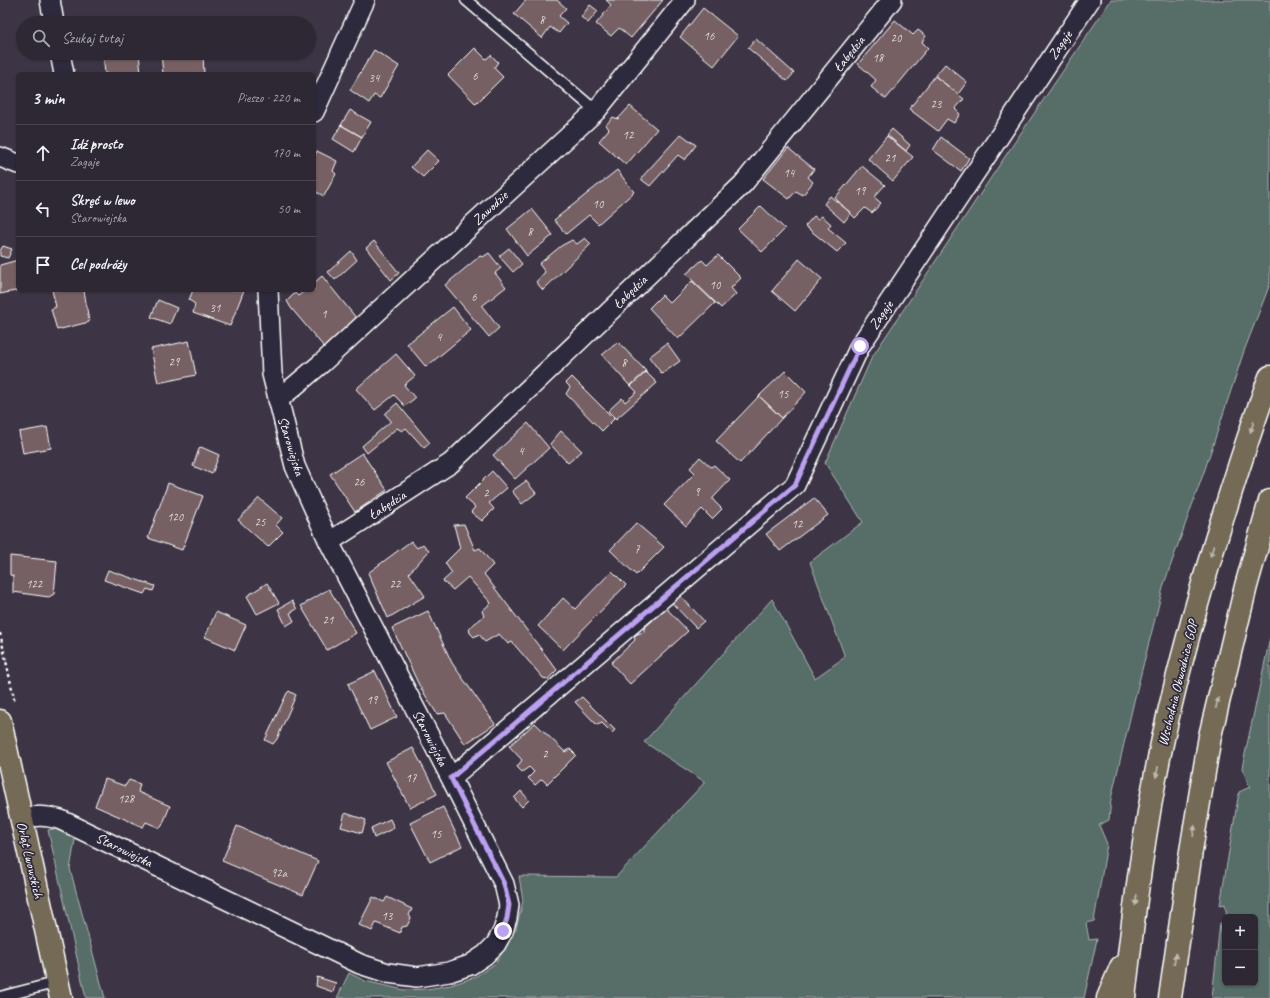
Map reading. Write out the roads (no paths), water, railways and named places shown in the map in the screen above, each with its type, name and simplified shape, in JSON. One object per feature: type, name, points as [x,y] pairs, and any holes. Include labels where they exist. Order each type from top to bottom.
[{"type":"main road","name":"Wschodnia Obwodnica GOP","points":[[1124,998],[1130,944],[1154,786],[1164,734],[1208,566],[1252,428],[1270,377]]},
{"type":"main road","points":[[1170,998],[1191,851],[1210,736],[1246,586],[1270,502]]},
{"type":"main road","name":"Orląt Lwowskich","points":[[0,721],[59,990]]},
{"type":"main road","points":[[1108,998],[1130,944]]},
{"type":"street","points":[[50,0],[53,16]]},
{"type":"street","points":[[316,108],[365,0]]},
{"type":"street","name":"Zawodzie","points":[[278,400],[323,362],[596,111],[684,0]]},
{"type":"street","name":"Łabędzia","points":[[329,542],[451,464],[732,195],[748,178],[892,0]]},
{"type":"street","name":"Zagaje","points":[[451,778],[795,485],[860,346],[1090,0]]},
{"type":"street","points":[[61,60],[64,72]]},
{"type":"street","points":[[0,157],[16,163]]},
{"type":"street","name":"Starowiejska","points":[[21,818],[39,815],[50,816],[61,820],[360,964],[388,974],[417,977],[449,972],[470,965],[485,955],[496,944],[503,931],[509,905],[504,884],[329,542],[295,466],[272,374],[268,292]]},
{"type":"lane","points":[[466,0],[596,111]]},
{"type":"lane","points":[[0,997],[59,990]]}]
